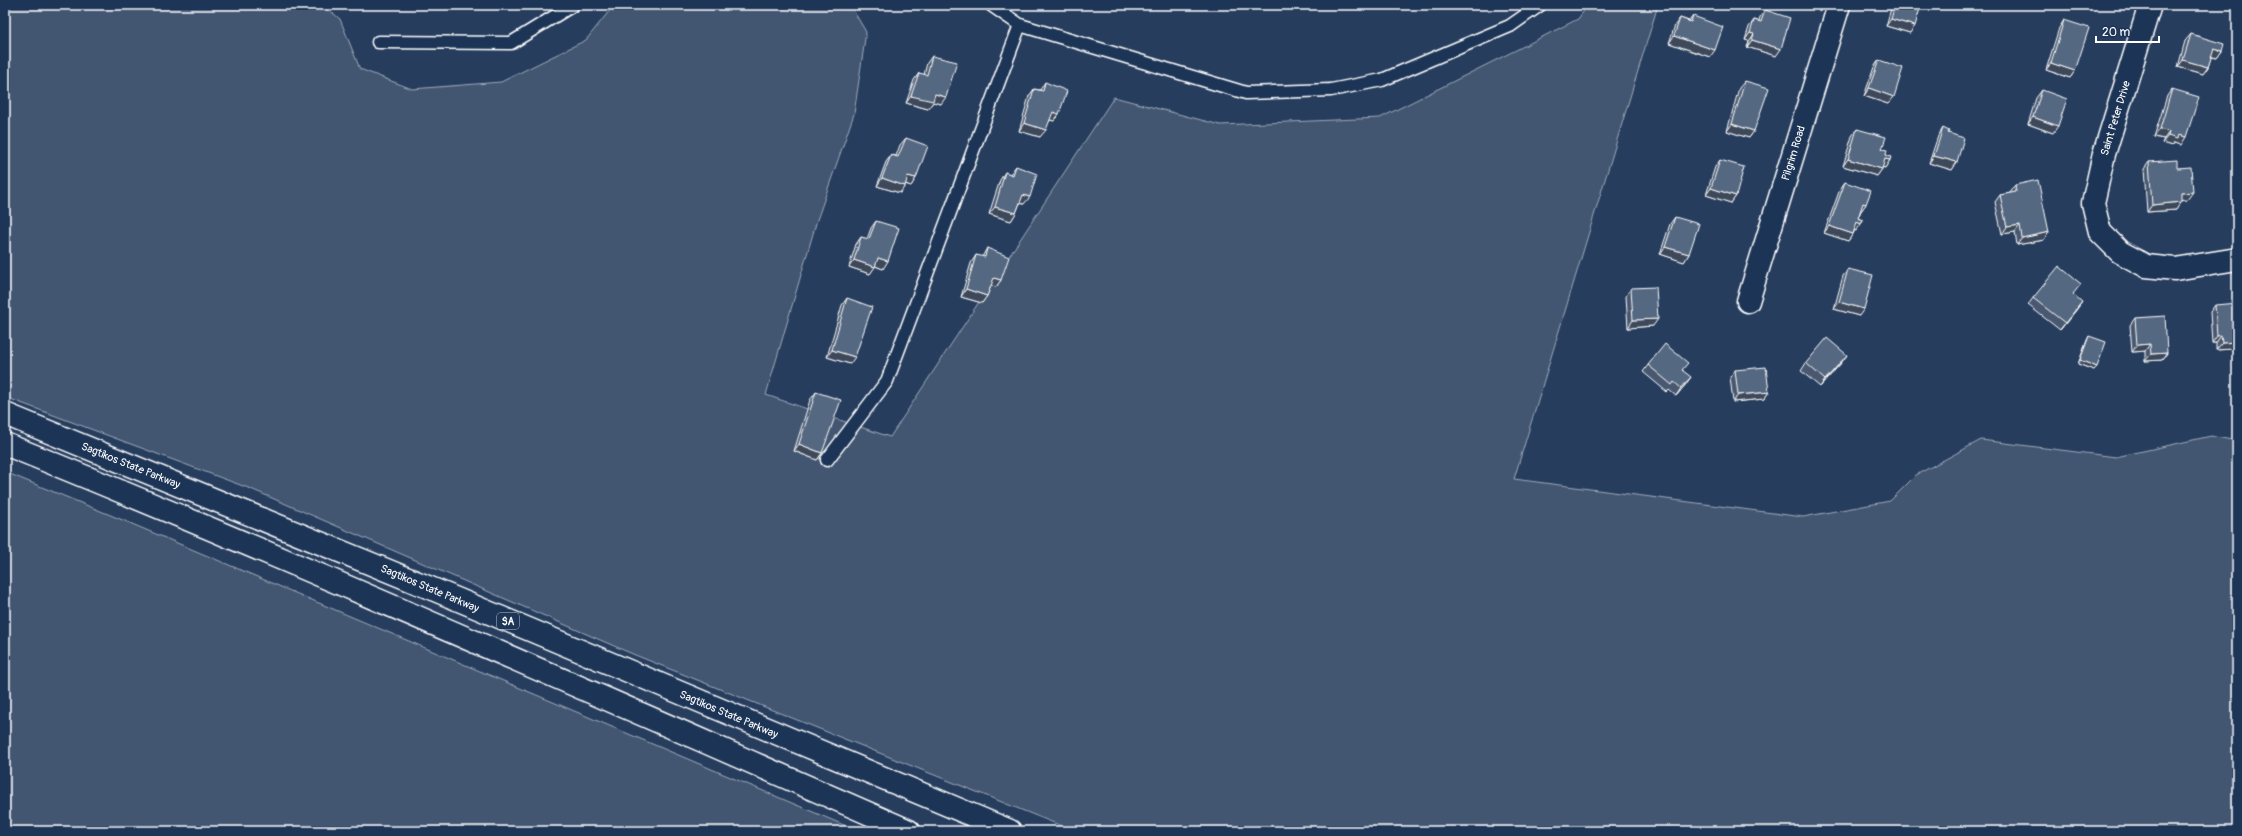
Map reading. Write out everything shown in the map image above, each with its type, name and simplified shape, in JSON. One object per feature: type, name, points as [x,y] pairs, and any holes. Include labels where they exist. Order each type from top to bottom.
[{"type":"main road","name":"Pilgrim Road","points":[[1748,301],[1839,5]]},
{"type":"main road","name":"Saint Peter Drive","points":[[2150,5],[2104,154],[2093,203],[2100,232],[2120,252],[2146,266],[2175,269],[2237,259]]},
{"type":"main road","name":"Sagtikos State Parkway","points":[[5,414],[428,587],[1010,831]]},
{"type":"main road","points":[[5,444],[157,505],[363,593],[909,831]]},
{"type":"lane","points":[[378,42],[511,43],[573,5]]},
{"type":"lane","points":[[991,5],[1020,25],[1123,58],[1246,93],[1331,90],[1382,80],[1510,26],[1540,5]]},
{"type":"lane","points":[[827,460],[887,381],[1020,25]]},
{"type":"shaded area","points":[[5,5],[323,5],[340,19],[360,69],[412,89],[501,82],[586,40],[614,5],[850,5],[866,32],[854,114],[817,220],[766,395],[890,437],[1114,97],[1220,125],[1380,118],[1578,19],[1588,5],[1658,5],[1514,479],[1803,517],[1890,501],[1916,475],[1981,440],[2116,457],[2211,436],[2237,441],[2237,831],[1074,831],[635,655],[251,489],[5,397]]},
{"type":"shaded area","points":[[5,472],[125,521],[858,831],[5,831]]},
{"type":"building","points":[[1895,5],[1921,5],[1915,26],[1891,19]]},
{"type":"building","points":[[1765,10],[1790,18],[1781,49],[1752,40],[1754,34],[1750,33],[1754,20],[1761,22]]},
{"type":"building","points":[[1693,16],[1723,27],[1715,50],[1674,36],[1680,18],[1691,22]]},
{"type":"building","points":[[2064,20],[2089,28],[2075,71],[2051,63]]},
{"type":"building","points":[[2191,34],[2224,44],[2222,51],[2214,49],[2208,67],[2183,60]]},
{"type":"building","points":[[932,56],[957,62],[946,97],[935,94],[933,101],[911,96],[919,73],[927,75]]},
{"type":"building","points":[[1879,60],[1903,68],[1894,97],[1869,88]]},
{"type":"building","points":[[1745,81],[1769,88],[1754,131],[1732,124]]},
{"type":"building","points":[[1045,82],[1067,91],[1059,114],[1053,112],[1046,130],[1024,123],[1034,89],[1043,91]]},
{"type":"building","points":[[2172,89],[2199,97],[2186,137],[2178,135],[2177,139],[2168,136],[2169,132],[2160,129]]},
{"type":"building","points":[[2042,90],[2067,99],[2058,126],[2033,117]]},
{"type":"building","points":[[1943,128],[1949,131],[1948,133],[1964,138],[1957,162],[1934,156]]},
{"type":"building","points":[[1857,129],[1886,137],[1882,149],[1887,150],[1886,155],[1891,157],[1890,160],[1885,159],[1882,169],[1848,159]]},
{"type":"building","points":[[906,138],[928,146],[916,178],[908,176],[905,186],[882,178],[891,155],[898,157]]},
{"type":"building","points":[[1720,160],[1744,167],[1736,196],[1711,188]]},
{"type":"building","points":[[2177,160],[2177,168],[2191,167],[2193,192],[2181,193],[2181,202],[2152,205],[2149,162]]},
{"type":"building","points":[[1016,166],[1037,174],[1030,197],[1023,195],[1016,213],[995,207],[1005,172],[1013,175]]},
{"type":"building","points":[[2038,180],[2049,232],[2022,238],[2020,225],[2007,227],[2000,195],[2016,192],[2015,185]]},
{"type":"building","points":[[1845,182],[1871,191],[1866,204],[1863,203],[1858,218],[1863,220],[1861,224],[1857,222],[1853,234],[1829,226]]},
{"type":"building","points":[[1675,217],[1699,224],[1689,254],[1665,247]]},
{"type":"building","points":[[876,221],[899,228],[888,261],[878,258],[875,267],[854,260],[861,237],[869,239]]},
{"type":"building","points":[[987,248],[1009,257],[1001,280],[994,278],[987,296],[966,289],[976,255],[985,257]]},
{"type":"building","points":[[2059,266],[2081,284],[2073,294],[2082,302],[2065,323],[2033,298]]},
{"type":"building","points":[[1848,269],[1873,275],[1864,309],[1839,302]]},
{"type":"building","points":[[1656,287],[1658,319],[1633,320],[1631,288]]},
{"type":"building","points":[[847,298],[872,307],[855,357],[832,350]]},
{"type":"building","points":[[2237,303],[2237,342],[2222,343],[2221,335],[2217,336],[2215,305]]},
{"type":"building","points":[[2165,316],[2167,353],[2151,354],[2150,344],[2137,345],[2135,318]]},
{"type":"building","points":[[2089,336],[2106,342],[2097,367],[2080,360]]},
{"type":"building","points":[[1827,338],[1847,355],[1825,380],[1806,363]]},
{"type":"building","points":[[1665,344],[1688,363],[1682,370],[1691,377],[1681,388],[1674,382],[1672,385],[1648,365]]},
{"type":"building","points":[[1766,367],[1769,392],[1738,395],[1735,370]]},
{"type":"building","points":[[816,392],[841,400],[822,453],[799,444]]}]
